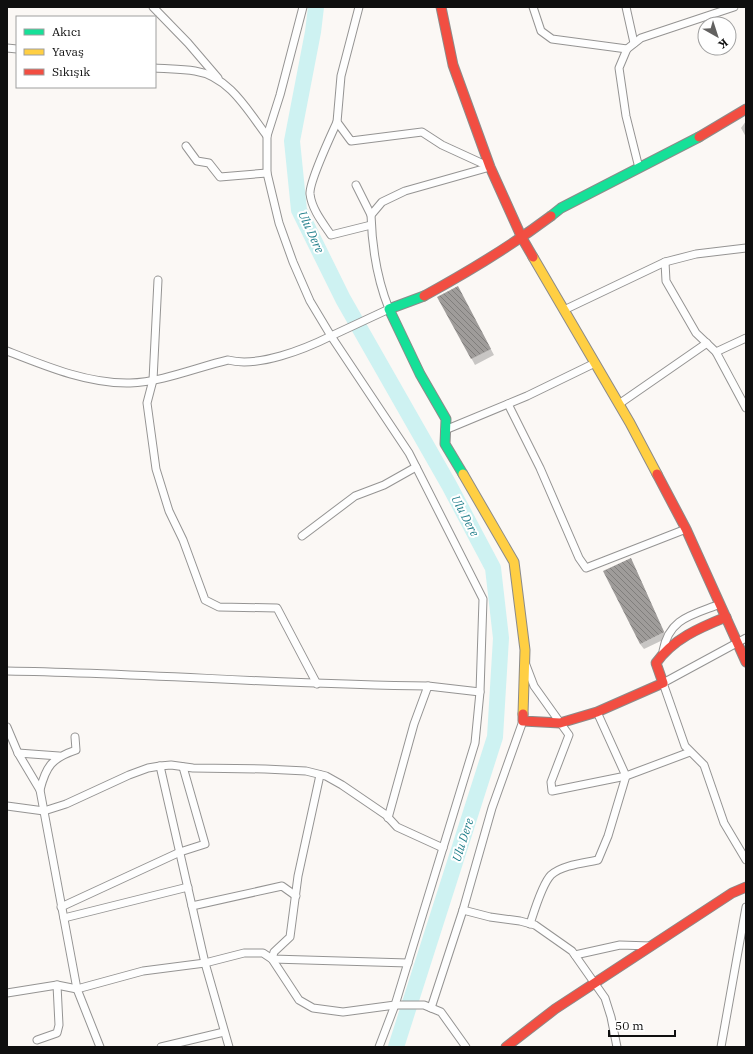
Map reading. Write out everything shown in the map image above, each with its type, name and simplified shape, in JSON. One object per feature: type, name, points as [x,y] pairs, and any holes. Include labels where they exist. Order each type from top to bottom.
[{"type":"street","points":[[153,7],[233,93],[266,136]]},
{"type":"street","points":[[303,7],[280,95],[266,136],[267,173],[279,224],[293,262],[310,301],[331,336],[409,453],[483,599],[480,692],[475,743],[396,1005],[379,1047]]},
{"type":"street","points":[[359,7],[341,76],[337,122],[321,159],[310,194],[318,216],[331,235],[371,225]]},
{"type":"street","points":[[441,7],[453,65],[490,167],[522,238],[619,404],[686,529],[746,662]]},
{"type":"street","points":[[533,7],[541,31],[552,39],[627,49]]},
{"type":"street","points":[[626,7],[634,43]]},
{"type":"street","points":[[639,168],[626,116],[619,68],[627,49],[641,38],[734,7]]},
{"type":"street","points":[[156,68],[196,71],[218,78]]},
{"type":"street","points":[[7,351],[88,378],[131,383],[153,380],[228,360],[238,362],[265,359],[309,347],[390,309],[422,298],[466,273],[522,238],[561,208],[720,126],[742,110],[746,109]]},
{"type":"street","points":[[337,122],[351,141],[422,132],[442,145],[490,167]]},
{"type":"street","points":[[186,146],[197,161],[209,163],[220,177],[267,173]]},
{"type":"street","points":[[371,215],[382,202],[405,191],[490,167]]},
{"type":"street","points":[[356,185],[371,215],[371,225],[380,286],[420,374],[446,419],[445,444],[514,562],[525,650],[523,721],[492,808],[463,910],[431,1008]]},
{"type":"street","points":[[564,310],[665,262],[696,254],[746,248]]},
{"type":"street","points":[[665,262],[666,281],[696,332],[716,352],[746,408]]},
{"type":"street","points":[[158,280],[153,380],[147,403],[156,469],[169,511],[183,540],[205,600],[219,607],[276,608],[317,684]]},
{"type":"street","points":[[716,352],[746,338]]},
{"type":"street","points":[[619,404],[707,343]]},
{"type":"street","points":[[445,430],[508,404],[595,363]]},
{"type":"street","points":[[508,404],[540,468],[579,558],[586,568],[686,529]]},
{"type":"street","points":[[302,536],[356,496],[384,486],[416,467]]},
{"type":"street","points":[[720,604],[677,623],[666,636],[663,651],[656,663],[685,746],[704,766],[724,823],[746,860]]},
{"type":"street","points":[[663,651],[691,633],[726,618]]},
{"type":"street","points":[[523,721],[560,723],[597,712],[663,683],[746,638]]},
{"type":"street","points":[[525,661],[534,686],[569,735],[551,782],[552,791],[626,776],[690,752]]},
{"type":"street","points":[[7,671],[103,672],[317,684],[428,686],[480,692]]},
{"type":"street","points":[[388,818],[414,724],[428,686]]},
{"type":"street","points":[[530,924],[538,900],[550,876],[560,870],[598,860],[608,836],[626,776],[597,712]]},
{"type":"street","points":[[7,727],[18,753],[40,790],[77,989],[100,1047]]},
{"type":"street","points":[[40,790],[49,765],[59,756],[76,750],[75,737]]},
{"type":"street","points":[[18,753],[59,756]]},
{"type":"street","points":[[7,806],[44,811],[66,804],[135,773],[148,768],[160,766],[306,771],[320,775],[342,785],[388,818],[397,827],[443,848]]},
{"type":"street","points":[[160,766],[204,964],[228,1047]]},
{"type":"street","points":[[61,907],[180,852],[205,844],[183,767]]},
{"type":"street","points":[[272,959],[274,952],[290,937],[298,876],[320,775]]},
{"type":"street","points":[[192,906],[282,886],[296,896]]},
{"type":"street","points":[[506,1047],[555,1009],[732,893],[746,886]]},
{"type":"street","points":[[64,918],[188,887]]},
{"type":"street","points":[[721,1047],[746,908]]},
{"type":"street","points":[[463,910],[490,917],[535,925],[572,951],[605,998],[612,1017],[617,1047]]},
{"type":"street","points":[[575,955],[620,945],[651,946]]},
{"type":"street","points":[[7,993],[57,985],[77,989],[143,971],[204,964],[244,953],[263,953],[272,959],[299,1000],[312,1008],[343,1012],[404,1004],[424,1005],[441,1012],[466,1047]]},
{"type":"street","points":[[272,959],[408,963]]},
{"type":"street","points":[[37,1040],[57,1033],[59,1025],[57,985]]},
{"type":"street","points":[[160,1047],[224,1032]]},
{"type":"building","points":[[458,286],[491,349],[471,359],[437,297]]},
{"type":"building","points":[[631,558],[664,632],[640,644],[603,571]]},
{"type":"waterway","name":"Ulu Dere","points":[[316,7],[313,32],[292,141],[299,210],[343,299],[449,485],[493,568],[501,638],[495,737],[396,1047]]},
{"type":"traffic: fast","points":[[551,216],[561,208],[699,137]]},
{"type":"traffic: fast","points":[[424,296],[389,309],[420,374],[446,419],[445,444],[463,474]]},
{"type":"traffic: slow","points":[[533,257],[630,423],[657,474]]},
{"type":"traffic: slow","points":[[463,474],[514,562],[525,650],[523,714]]},
{"type":"traffic: jam","points":[[441,7],[453,65],[490,167],[522,238],[533,257]]},
{"type":"traffic: jam","points":[[699,137],[746,109]]},
{"type":"traffic: jam","points":[[424,296],[489,258],[551,216]]},
{"type":"traffic: jam","points":[[657,474],[686,529],[746,662]]},
{"type":"traffic: jam","points":[[523,714],[523,721],[560,723],[597,712],[663,683],[656,663],[670,647],[687,635],[726,617]]},
{"type":"traffic: jam","points":[[506,1047],[555,1009],[732,893],[746,887]]}]
